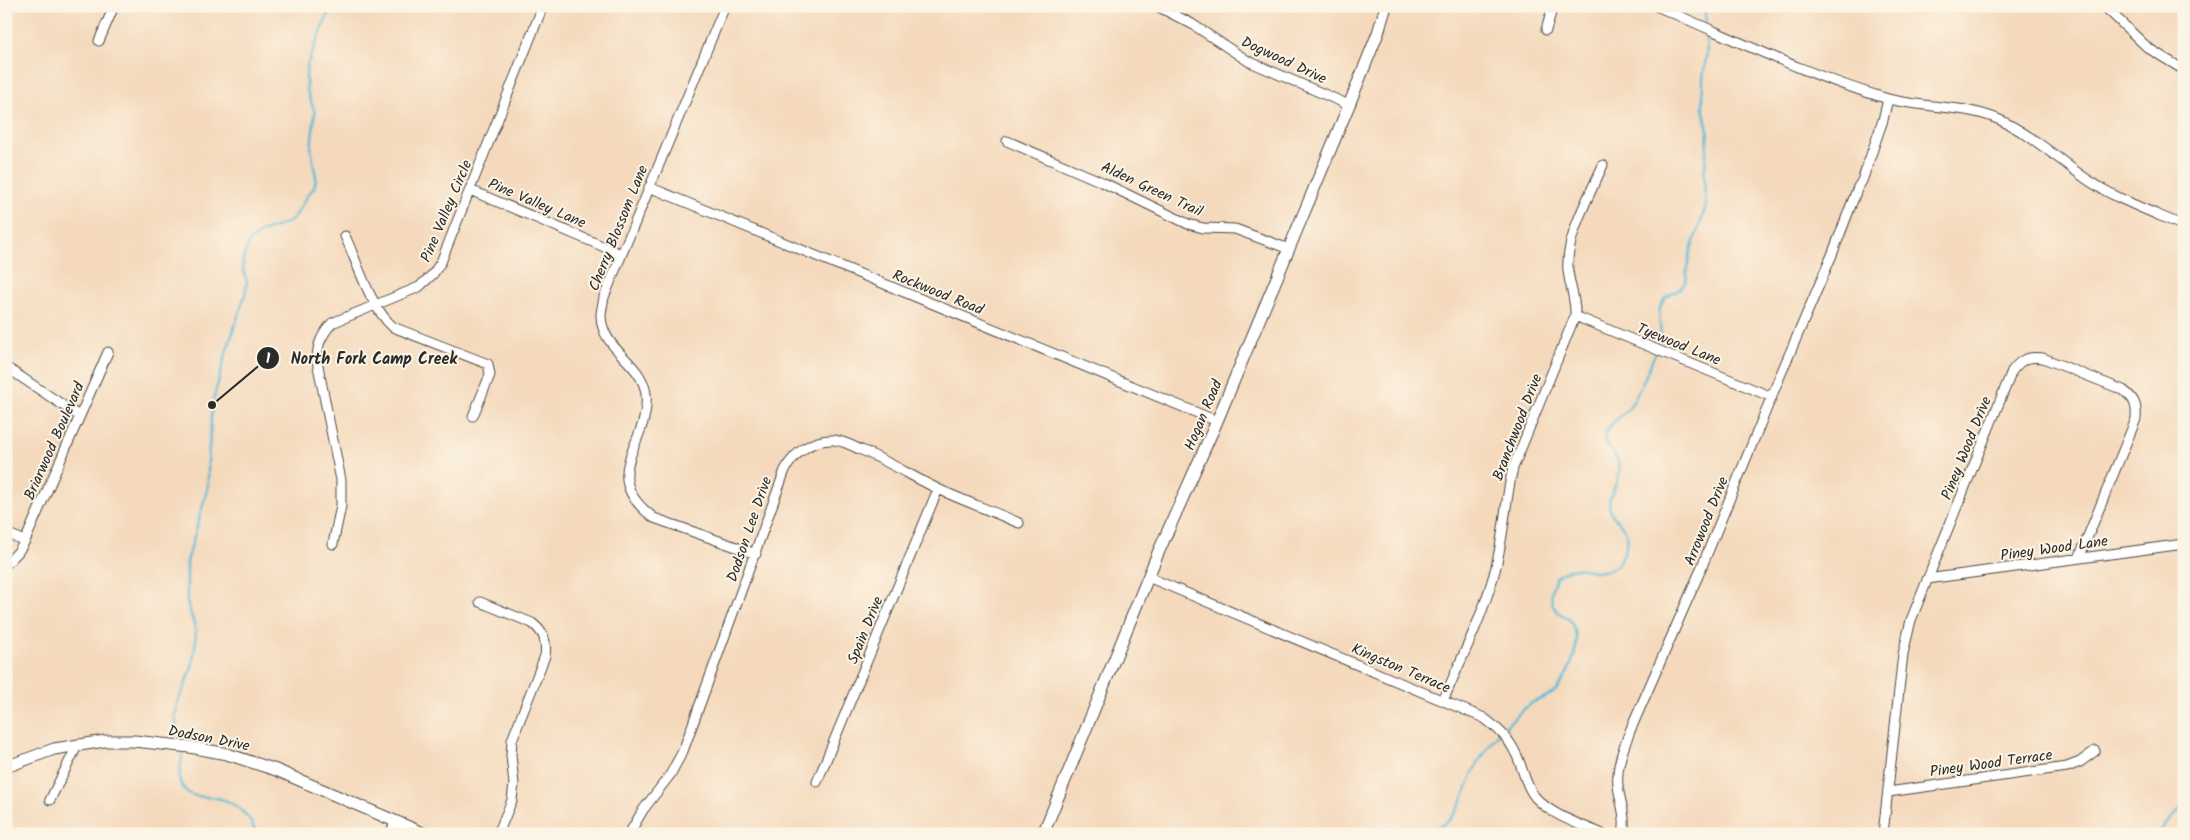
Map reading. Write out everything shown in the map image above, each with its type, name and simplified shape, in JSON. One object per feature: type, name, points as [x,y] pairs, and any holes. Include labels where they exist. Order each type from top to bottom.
[{"type":"street","points":[[99,41],[114,6]]},
{"type":"street","name":"Pine Valley Circle","points":[[333,544],[341,506],[341,480],[316,362],[316,348],[322,334],[332,324],[419,286],[434,274],[441,262],[543,6]]},
{"type":"street","name":"Cherry Blossom Lane","points":[[725,6],[621,254],[604,298],[601,316],[603,329],[608,340],[636,370],[646,392],[645,413],[627,466],[627,480],[631,494],[640,508],[654,518],[756,554]]},
{"type":"street","name":"Dogwood Drive","points":[[1157,6],[1192,24],[1248,61],[1349,105]]},
{"type":"street","name":"Hogan Road","points":[[1043,834],[1148,577],[1217,421],[1349,105],[1386,6]]},
{"type":"street","points":[[1546,30],[1553,6]]},
{"type":"street","points":[[1656,6],[1841,84],[1888,99],[1964,109],[1999,120],[2030,136],[2085,178],[2116,197],[2184,226]]},
{"type":"street","points":[[2104,6],[2148,48],[2184,70]]},
{"type":"street","name":"Arrowood Drive","points":[[1623,834],[1625,826],[1618,784],[1624,748],[1698,576],[1870,162],[1888,99]]},
{"type":"street","name":"Alden Green Trail","points":[[1006,141],[1102,182],[1188,224],[1203,228],[1235,229],[1289,249]]},
{"type":"street","name":"Branchwood Drive","points":[[1444,701],[1493,580],[1507,493],[1514,468],[1575,316],[1576,302],[1568,270],[1569,249],[1603,165]]},
{"type":"street","name":"Rockwood Road","points":[[649,187],[1217,421]]},
{"type":"street","name":"Pine Valley Lane","points":[[470,190],[621,254]]},
{"type":"street","points":[[346,236],[375,304],[385,320],[393,327],[488,364],[490,375],[473,416]]},
{"type":"street","name":"Tyewood Lane","points":[[1575,316],[1772,397]]},
{"type":"street","name":"Briarwood Boulevard","points":[[6,564],[18,552],[25,541],[108,352]]},
{"type":"street","name":"Piney Wood Drive","points":[[1883,834],[1903,654],[1911,620],[2012,371],[2020,361],[2031,356],[2043,358],[2123,390],[2132,397],[2137,407],[2136,420],[2079,558]]},
{"type":"street","points":[[9,369],[80,416]]},
{"type":"street","name":"Dodson Lee Drive","points":[[629,834],[643,810],[670,775],[683,751],[785,470],[791,459],[800,450],[817,442],[834,440],[846,443],[883,459],[938,489],[1018,522]]},
{"type":"street","name":"Spain Drive","points":[[817,782],[938,489]]},
{"type":"street","points":[[6,533],[25,541]]},
{"type":"street","name":"Piney Wood Lane","points":[[1928,579],[2184,544]]},
{"type":"street","name":"Kingston Terrace","points":[[1148,577],[1484,718],[1501,731],[1515,751],[1529,788],[1545,806],[1602,834]]},
{"type":"street","points":[[480,602],[532,623],[539,628],[545,637],[546,646],[545,656],[512,740],[511,755],[514,784],[512,800],[498,834]]},
{"type":"street","name":"Dodson Drive","points":[[6,767],[47,751],[78,744],[105,741],[134,741],[190,747],[227,754],[276,770],[425,834]]},
{"type":"street","points":[[50,800],[78,744]]},
{"type":"street","name":"Piney Wood Terrace","points":[[1888,792],[2067,767],[2080,762],[2095,751]]},
{"type":"street","points":[[390,834],[396,821]]},
{"type":"waterway","points":[[181,742],[175,718],[177,704],[192,667],[196,640],[195,627],[187,602],[187,562],[208,487],[212,405],[226,353],[245,295],[247,282],[243,269],[243,259],[249,242],[261,232],[289,222],[314,188],[316,178],[311,148],[315,113],[307,91],[307,65],[329,12],[329,6]]},
{"type":"waterway","points":[[1704,6],[1706,24]]},
{"type":"waterway","points":[[1658,347],[1661,337],[1659,313],[1661,305],[1666,297],[1681,288],[1686,280],[1689,256],[1706,206],[1704,180],[1708,131],[1703,107],[1703,78],[1707,51],[1706,30]]},
{"type":"waterway","points":[[1502,730],[1530,704],[1554,692],[1571,666],[1576,648],[1575,630],[1571,622],[1558,612],[1552,602],[1552,589],[1556,577],[1571,569],[1578,568],[1597,571],[1611,569],[1617,565],[1623,555],[1627,545],[1627,537],[1622,526],[1611,511],[1609,504],[1618,477],[1619,465],[1604,438],[1609,427],[1632,403],[1656,352]]},
{"type":"waterway","points":[[1417,834],[1444,824],[1453,815],[1461,802],[1476,766],[1498,734]]},
{"type":"waterway","points":[[182,750],[180,778],[186,791],[196,796],[214,797],[230,802],[247,816],[256,834]]},
{"type":"waterway","points":[[2158,834],[2167,822],[2184,807]]},
{"type":"place","name":"North Fork Camp Creek","points":[[212,405]]}]
